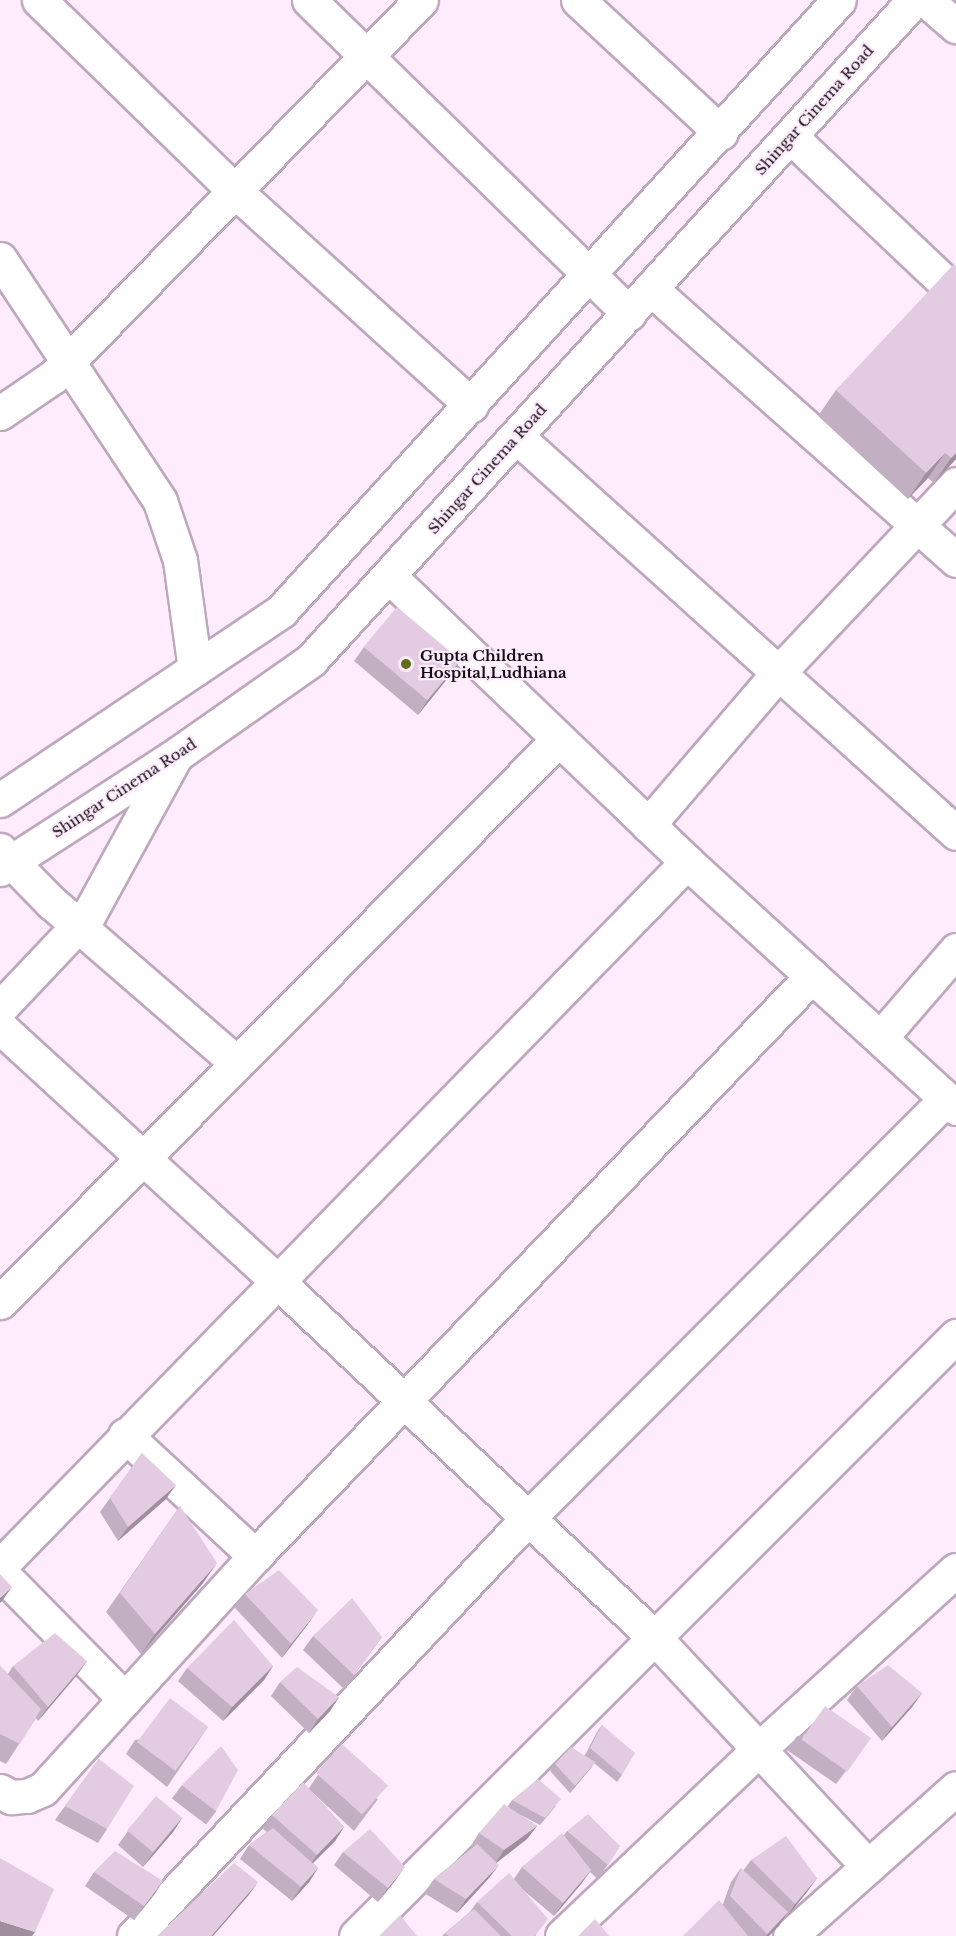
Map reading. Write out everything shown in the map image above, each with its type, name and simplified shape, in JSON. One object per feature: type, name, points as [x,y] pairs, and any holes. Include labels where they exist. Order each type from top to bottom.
[{"type":"street","points":[[39,0],[235,191],[471,405]]},
{"type":"street","points":[[309,0],[629,313]]},
{"type":"street","points":[[0,413],[69,362],[421,0]]},
{"type":"street","points":[[578,0],[721,133]]},
{"type":"street","points":[[0,800],[281,611],[721,133],[839,0]]},
{"type":"street","name":"Shingar Cinema Road","points":[[3,861],[176,755],[311,660],[390,577],[914,0]]},
{"type":"street","points":[[926,0],[956,26]]},
{"type":"street","points":[[790,136],[956,293]]},
{"type":"street","points":[[0,259],[160,501],[172,528],[180,560],[195,669]]},
{"type":"street","points":[[651,289],[956,560]]},
{"type":"street","points":[[517,437],[956,833]]},
{"type":"street","points":[[648,825],[779,672],[956,484]]},
{"type":"street","points":[[134,1936],[528,1518],[951,1103],[687,862],[390,577]]},
{"type":"street","points":[[0,1302],[559,739]]},
{"type":"street","points":[[0,1008],[80,926],[108,885],[176,755]]},
{"type":"street","points":[[3,861],[237,1063]]},
{"type":"street","points":[[0,1566],[276,1280],[687,862]]},
{"type":"street","points":[[881,1037],[956,950]]},
{"type":"street","points":[[0,1791],[12,1797],[27,1796],[43,1789],[255,1556],[812,976]]},
{"type":"street","points":[[0,1027],[142,1160],[276,1280],[403,1403],[656,1639],[868,1866]]},
{"type":"street","points":[[356,1936],[954,1343]]},
{"type":"street","points":[[125,1435],[255,1556]]},
{"type":"street","points":[[562,1936],[759,1749],[956,1570]]},
{"type":"street","points":[[0,1572],[125,1699]]},
{"type":"street","points":[[790,1936],[956,1788]]},
{"type":"building","points":[[954,264],[956,266],[956,453],[951,458],[945,453],[926,473],[836,390]]},
{"type":"building","points":[[397,607],[461,660],[427,700],[364,647]]},
{"type":"building","points":[[142,1453],[176,1485],[128,1527],[110,1498]]},
{"type":"building","points":[[180,1506],[217,1563],[155,1634],[120,1593]]},
{"type":"building","points":[[279,1570],[318,1610],[291,1644],[245,1594]]},
{"type":"building","points":[[0,1574],[12,1587],[0,1598]]},
{"type":"building","points":[[352,1598],[382,1637],[354,1675],[313,1636]]},
{"type":"building","points":[[234,1620],[273,1666],[232,1707],[187,1668]]},
{"type":"building","points":[[55,1633],[87,1661],[48,1707],[13,1666]]},
{"type":"building","points":[[888,1665],[922,1693],[892,1727],[857,1686]]},
{"type":"building","points":[[0,1666],[41,1709],[20,1744],[0,1734]]},
{"type":"building","points":[[297,1667],[339,1697],[318,1719],[280,1682]]},
{"type":"building","points":[[170,1698],[208,1727],[175,1771],[137,1742]]},
{"type":"building","points":[[825,1706],[871,1738],[847,1772],[801,1740]]},
{"type":"building","points":[[602,1725],[635,1753],[622,1775],[590,1748]]},
{"type":"building","points":[[342,1744],[388,1785],[362,1814],[316,1773]]},
{"type":"building","points":[[221,1746],[238,1770],[216,1811],[182,1785]]},
{"type":"building","points":[[571,1747],[595,1762],[575,1786],[555,1764]]},
{"type":"building","points":[[99,1759],[134,1786],[107,1829],[65,1806]]},
{"type":"building","points":[[538,1779],[561,1799],[545,1818],[512,1800]]},
{"type":"building","points":[[303,1782],[344,1827],[317,1855],[272,1815]]},
{"type":"building","points":[[156,1796],[182,1818],[153,1852],[127,1830]]},
{"type":"building","points":[[504,1804],[537,1826],[504,1850],[479,1833]]},
{"type":"building","points":[[588,1814],[620,1846],[608,1865],[567,1831]]},
{"type":"building","points":[[273,1828],[318,1868],[301,1887],[249,1845]]},
{"type":"building","points":[[370,1829],[405,1867],[388,1888],[343,1852]]},
{"type":"building","points":[[562,1833],[591,1870],[563,1903],[522,1867]]},
{"type":"building","points":[[786,1836],[817,1878],[795,1904],[751,1860]]},
{"type":"building","points":[[477,1844],[499,1865],[466,1899],[434,1879]]},
{"type":"building","points":[[115,1851],[163,1881],[144,1906],[94,1872]]},
{"type":"building","points":[[0,1858],[54,1889],[35,1932],[0,1921]]},
{"type":"building","points":[[234,1863],[258,1882],[211,1936],[157,1936]]},
{"type":"building","points":[[741,1868],[788,1912],[767,1934],[730,1896]]},
{"type":"building","points":[[509,1873],[548,1919],[535,1936],[512,1936],[477,1902]]},
{"type":"building","points":[[719,1900],[748,1936],[683,1936]]},
{"type":"building","points":[[474,1909],[501,1936],[449,1936],[445,1933]]},
{"type":"building","points":[[400,1915],[417,1936],[379,1936]]},
{"type":"building","points":[[595,1919],[609,1936],[578,1936]]},
{"type":"place","name":"Gupta Children Hospital,Ludhiana","points":[[406,664]]}]
